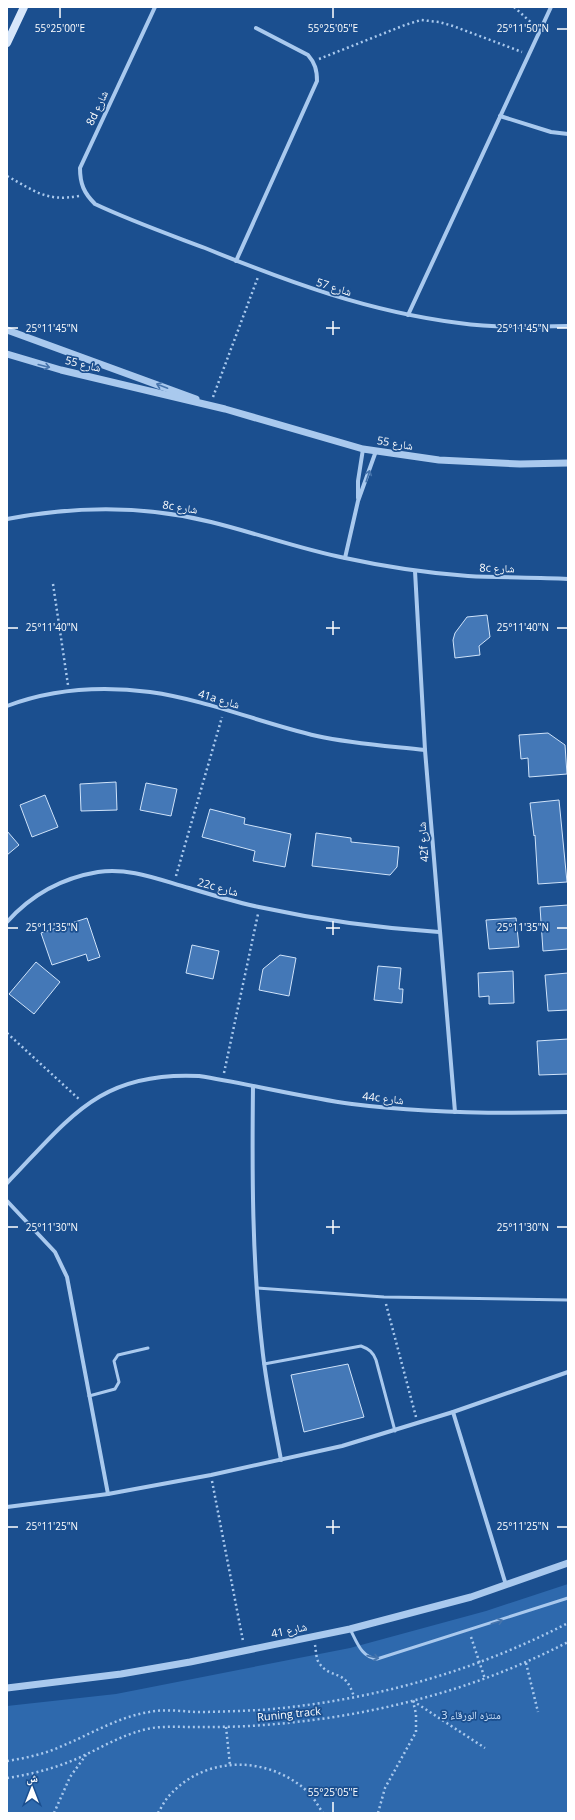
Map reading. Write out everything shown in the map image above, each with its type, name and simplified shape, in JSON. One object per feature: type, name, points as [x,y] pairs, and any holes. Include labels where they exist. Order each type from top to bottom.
[{"type":"main road","points":[[7,43],[24,7]]},
{"type":"street","name":"8d شارع","points":[[86,194],[80,182],[80,168],[154,7]]},
{"type":"street","points":[[408,315],[550,7]]},
{"type":"street","points":[[236,261],[317,81],[317,71],[313,61],[308,55],[256,28]]},
{"type":"street","points":[[500,116],[551,132],[568,134]]},
{"type":"street","name":"شارع 57","points":[[86,194],[95,204],[108,210],[236,261],[330,295],[408,315],[460,323],[507,327],[568,326]]},
{"type":"street","name":"شارع 55","points":[[7,330],[225,409]]},
{"type":"street","name":"شارع 55","points":[[7,354],[61,370],[225,409],[363,449],[439,460],[520,464],[568,463]]},
{"type":"street","points":[[358,501],[358,481],[363,449]]},
{"type":"street","points":[[345,558],[358,501],[376,451]]},
{"type":"street","name":"8c شارع","points":[[7,519],[43,512],[82,509],[125,509],[168,513],[211,522],[345,558],[415,572],[468,576],[568,579]]},
{"type":"street","name":"42f شارع","points":[[415,572],[425,750],[455,1112]]},
{"type":"street","name":"41a شارع","points":[[7,706],[23,700],[69,691],[107,689],[151,692],[330,739],[425,750]]},
{"type":"street","name":"22c شارع","points":[[7,922],[39,893],[68,879],[99,872],[131,872],[259,907],[326,921],[380,928],[439,932]]},
{"type":"street","name":"44c شارع","points":[[7,1183],[84,1105],[115,1087],[144,1078],[175,1075],[199,1076],[352,1104],[455,1112],[568,1112]]},
{"type":"street","points":[[253,1086],[253,1214],[257,1288],[264,1364],[281,1460]]},
{"type":"street","points":[[7,1201],[46,1241],[62,1264],[67,1277],[108,1494]]},
{"type":"street","points":[[7,1507],[108,1494],[211,1475],[281,1460],[418,1424],[568,1372]]},
{"type":"street","points":[[453,1412],[506,1586]]},
{"type":"street","name":"شارع 41","points":[[7,1688],[121,1674],[350,1629],[428,1609],[506,1586],[568,1564]]},
{"type":"lane","points":[[257,1288],[384,1297],[568,1300]]},
{"type":"lane","points":[[264,1364],[361,1346],[368,1348],[373,1353],[376,1360],[395,1431]]},
{"type":"lane","points":[[89,1396],[115,1389],[118,1382],[114,1361],[118,1355],[148,1348]]},
{"type":"lane","points":[[350,1629],[364,1654],[370,1658],[377,1659],[469,1631],[568,1598]]},
{"type":"path","points":[[514,7],[540,30]]},
{"type":"path","points":[[313,61],[421,20],[439,22],[453,26],[528,54]]},
{"type":"path","points":[[7,176],[49,197],[64,198],[86,194]]},
{"type":"path","points":[[211,404],[260,270]]},
{"type":"path","points":[[53,584],[69,691]]},
{"type":"path","points":[[173,884],[224,710]]},
{"type":"path","points":[[222,1080],[259,907]]},
{"type":"path","points":[[7,1033],[84,1105]]},
{"type":"path","points":[[384,1297],[418,1424]]},
{"type":"path","points":[[211,1475],[245,1650]]},
{"type":"path","points":[[7,1762],[48,1751],[124,1718],[151,1711],[247,1710],[328,1703],[409,1685],[479,1663],[519,1648],[568,1623]]},
{"type":"path","points":[[469,1631],[485,1679]]},
{"type":"path","points":[[313,1636],[319,1663],[327,1670],[347,1680],[351,1686],[354,1697]]},
{"type":"path","name":"Runing track","points":[[7,1778],[47,1770],[86,1755],[107,1743],[130,1734],[153,1728],[263,1725],[330,1718],[413,1701],[485,1679],[568,1642]]},
{"type":"path","points":[[526,1662],[538,1712]]},
{"type":"path","points":[[413,1701],[485,1748]]},
{"type":"path","points":[[378,1813],[386,1788],[416,1732],[416,1714],[413,1701]]},
{"type":"path","points":[[226,1727],[230,1765]]},
{"type":"path","points":[[54,1813],[70,1777],[86,1755]]},
{"type":"path","points":[[158,1813],[167,1797],[191,1777],[221,1766],[252,1764],[282,1773],[308,1792],[323,1813]]},
{"type":"green space","name":"منتزه الورقاء 3","points":[[568,1584],[568,1813],[7,1813],[7,1706],[116,1694],[350,1648],[486,1611]]},
{"type":"building","points":[[487,615],[490,637],[479,646],[480,655],[455,658],[453,640],[455,633],[467,617]]},
{"type":"building","points":[[548,733],[565,745],[567,774],[529,777],[528,758],[521,759],[519,735]]},
{"type":"building","points":[[116,782],[117,810],[81,811],[80,784]]},
{"type":"building","points":[[146,783],[177,789],[171,816],[140,810]]},
{"type":"building","points":[[45,795],[58,827],[32,837],[20,805]]},
{"type":"building","points":[[559,800],[567,882],[538,884],[535,835],[534,836],[530,803]]},
{"type":"building","points":[[210,809],[245,818],[244,824],[291,834],[285,867],[253,861],[255,851],[202,837]]},
{"type":"building","points":[[7,831],[19,845],[7,855]]},
{"type":"building","points":[[316,833],[351,838],[351,842],[399,847],[397,867],[390,875],[312,866]]},
{"type":"building","points":[[568,905],[568,949],[543,951],[540,907]]},
{"type":"building","points":[[87,918],[100,957],[88,961],[86,954],[52,965],[41,933]]},
{"type":"building","points":[[516,918],[519,947],[489,949],[486,920]]},
{"type":"building","points":[[192,945],[219,951],[213,979],[186,973]]},
{"type":"building","points":[[280,955],[296,958],[289,996],[259,990],[263,969]]},
{"type":"building","points":[[36,962],[60,982],[34,1014],[9,994]]},
{"type":"building","points":[[378,966],[401,968],[399,989],[403,989],[402,1003],[374,1000]]},
{"type":"building","points":[[513,971],[514,1003],[489,1004],[489,996],[479,997],[478,973]]},
{"type":"building","points":[[568,973],[568,1010],[548,1011],[545,975]]},
{"type":"building","points":[[568,1039],[568,1074],[539,1075],[537,1041]]},
{"type":"building","points":[[348,1364],[364,1417],[304,1432],[291,1375]]}]
